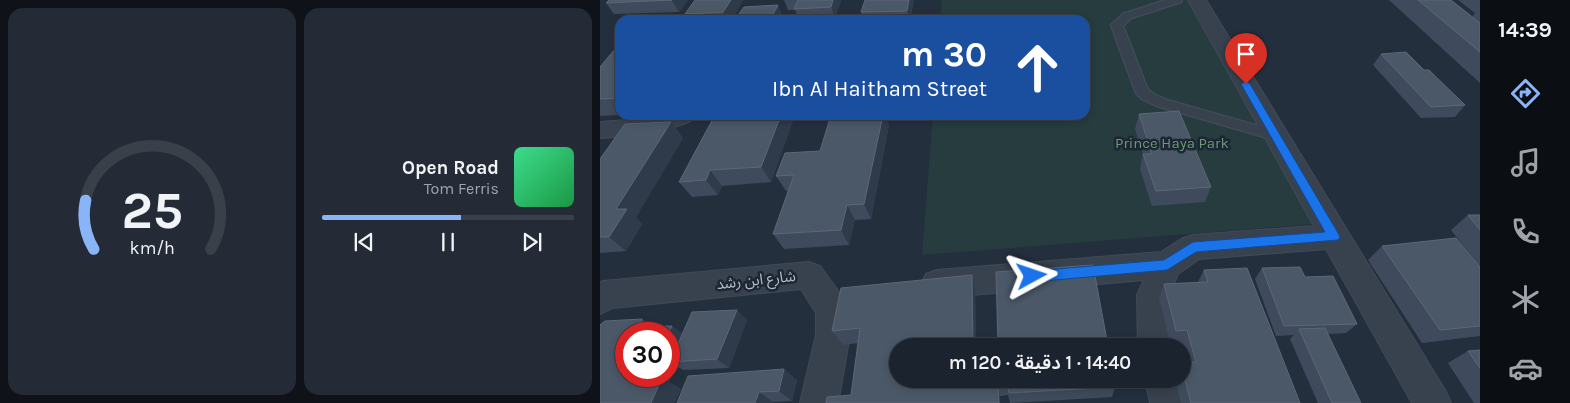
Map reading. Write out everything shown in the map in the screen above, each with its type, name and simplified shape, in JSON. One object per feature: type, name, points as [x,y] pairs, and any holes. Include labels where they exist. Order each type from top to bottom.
[{"type":"street","points":[[1198,0],[1432,403]]},
{"type":"street","points":[[600,130],[628,128],[669,120]]},
{"type":"street","points":[[936,284],[1167,265],[1193,247],[1334,237]]},
{"type":"street","points":[[1154,338],[1153,295],[1167,265]]},
{"type":"street","name":"شارع ابن رشد","points":[[601,297],[809,274],[832,310],[833,334],[819,403]]},
{"type":"street","points":[[1164,388],[1168,403]]},
{"type":"lane","points":[[1177,0],[1127,16],[1117,25],[1142,90],[1147,96],[1162,103],[1275,135]]},
{"type":"green space","name":"Prince Haya Park","points":[[942,0],[1195,0],[1326,223],[922,255],[933,120],[1090,120],[1090,15],[940,15]]},
{"type":"building","points":[[609,0],[672,0],[606,3]]},
{"type":"building","points":[[695,0],[731,0],[723,12],[685,14]]},
{"type":"building","points":[[798,0],[833,0],[831,7],[794,9]]},
{"type":"building","points":[[865,0],[909,0],[907,11],[861,12]]},
{"type":"building","points":[[1418,0],[1451,0],[1480,23],[1480,52]]},
{"type":"building","points":[[778,5],[773,15],[738,15],[744,7]]},
{"type":"building","points":[[615,49],[615,98],[600,99],[600,67]]},
{"type":"building","points":[[1406,52],[1424,70],[1429,70],[1465,105],[1431,107],[1381,54]]},
{"type":"building","points":[[1179,111],[1211,187],[1156,191],[1143,154],[1152,154],[1139,114]]},
{"type":"building","points":[[712,120],[779,120],[761,167],[710,170],[706,180],[679,182]]},
{"type":"building","points":[[829,120],[882,120],[864,204],[847,205],[841,230],[773,234],[794,175],[776,176],[785,153],[820,151]]},
{"type":"building","points":[[671,122],[616,209],[627,209],[609,237],[600,237],[600,159],[625,124]]},
{"type":"building","points":[[1468,215],[1480,215],[1480,230]]},
{"type":"building","points":[[1456,238],[1480,267],[1480,326],[1440,330],[1382,246]]},
{"type":"building","points":[[1093,265],[1107,338],[998,338],[996,272]]},
{"type":"building","points":[[1300,267],[1305,277],[1333,276],[1357,324],[1284,326],[1262,268]]},
{"type":"building","points":[[1247,268],[1300,403],[1191,403],[1187,388],[1191,388],[1191,362],[1196,362],[1191,338],[1189,338],[1187,330],[1176,331],[1164,284],[1208,282],[1204,270]]},
{"type":"building","points":[[972,275],[973,338],[889,338],[889,388],[998,388],[999,403],[826,403],[827,397],[851,395],[860,328],[832,331],[841,288]]},
{"type":"building","points":[[737,310],[717,359],[680,361],[680,339],[692,312]]},
{"type":"building","points":[[642,319],[642,322],[615,322],[615,387],[658,387],[651,403],[600,403],[600,325],[605,321]]},
{"type":"building","points":[[1325,328],[1361,403],[1332,403],[1299,329]]},
{"type":"building","points":[[1480,350],[1480,368],[1468,351]]},
{"type":"building","points":[[784,369],[779,391],[759,392],[755,403],[677,403],[688,376]]},
{"type":"building","points":[[1008,388],[1097,388],[1009,393]]},
{"type":"route","points":[[1032,276],[1167,265],[1193,247],[1334,237],[1246,84]]}]
